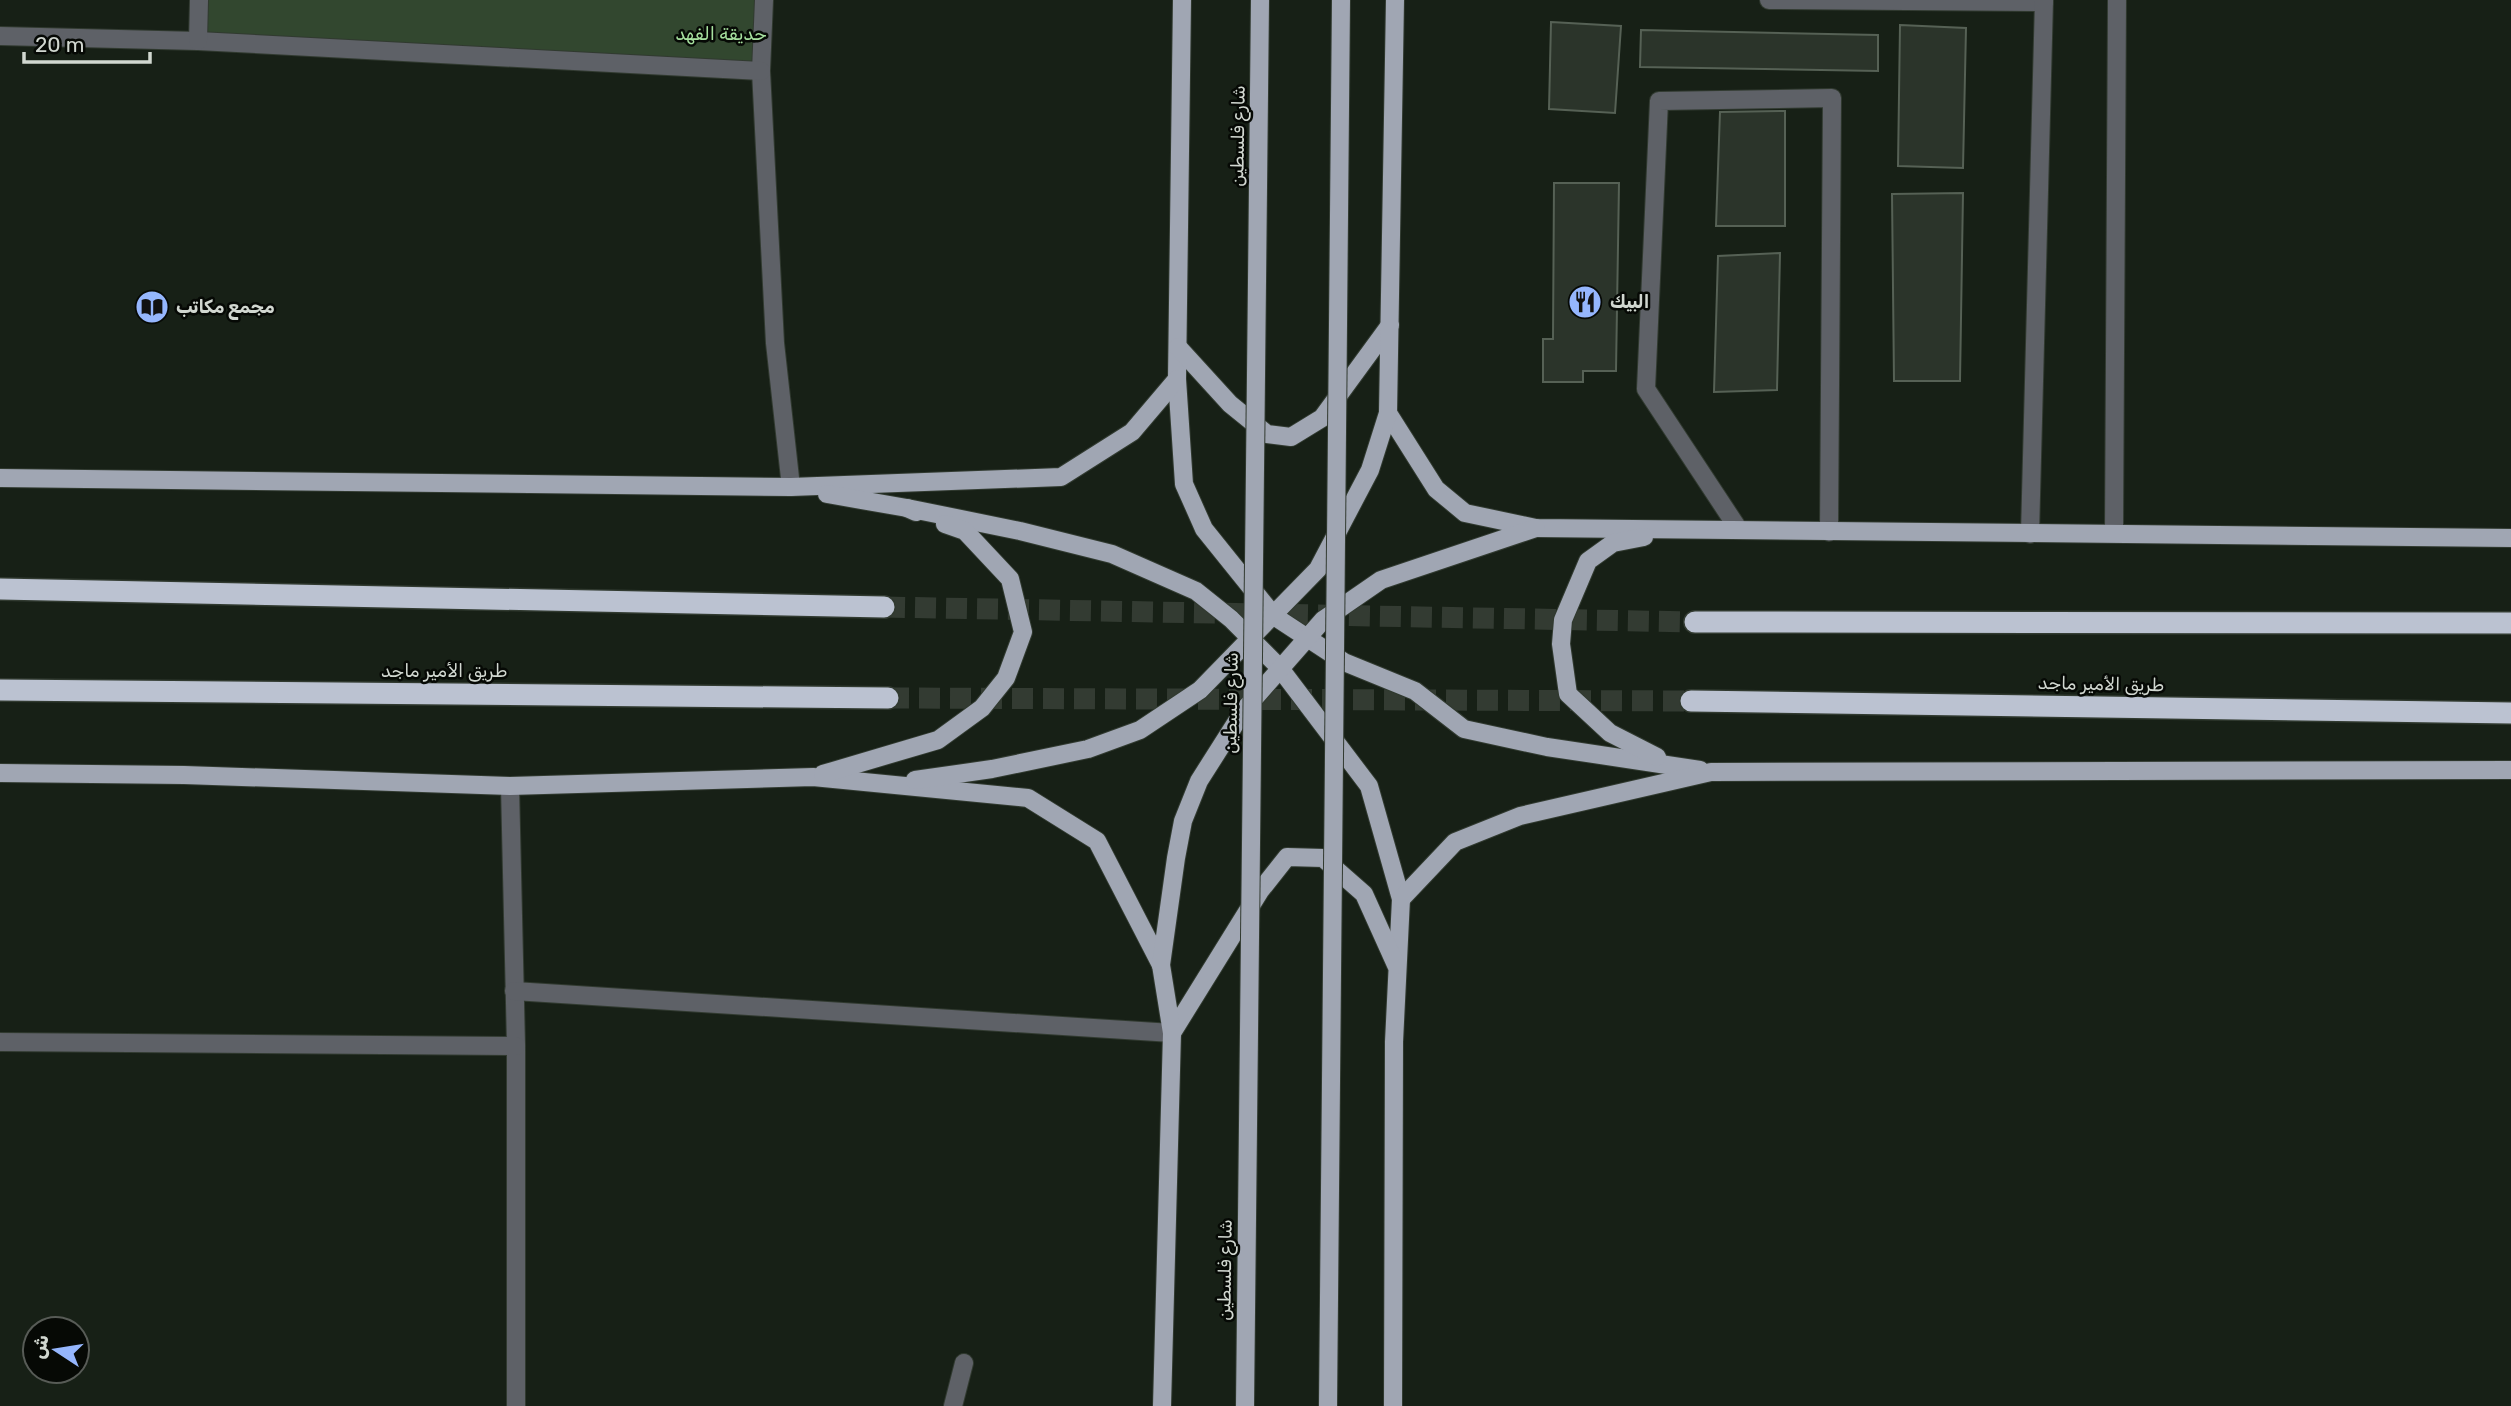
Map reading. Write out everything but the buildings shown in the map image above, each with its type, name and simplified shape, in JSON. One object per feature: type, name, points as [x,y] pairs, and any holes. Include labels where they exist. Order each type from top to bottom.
[{"type":"highway","points":[[0,589],[884,607]]},
{"type":"highway","points":[[1695,622],[2511,623]]},
{"type":"highway","name":"طريق الأمير ماجد","points":[[0,690],[888,698]]},
{"type":"highway","name":"طريق الأمير ماجد","points":[[1691,701],[2511,713]]},
{"type":"main road","points":[[1182,0],[1177,379],[1184,484],[1204,529],[1274,616],[1344,662],[1415,691],[1464,729],[1547,747],[1714,772],[2511,770]]},
{"type":"main road","name":"شارع فلسطين","points":[[1245,1406],[1260,0]]},
{"type":"main road","points":[[1328,1406],[1341,0]]},
{"type":"main road","points":[[886,785],[992,769],[1088,749],[1140,730],[1200,690],[1318,569],[1370,470],[1388,413],[1395,0]]},
{"type":"main road","points":[[1178,347],[1230,404],[1267,434],[1291,436],[1322,418],[1390,325]]},
{"type":"main road","points":[[0,478],[791,487],[1061,477],[1132,432],[1177,379]]},
{"type":"main road","points":[[1388,413],[1436,489],[1465,513],[1536,528],[2511,538]]},
{"type":"main road","points":[[791,487],[1020,531],[1112,554],[1196,591],[1231,619],[1279,667],[1369,786],[1401,899],[1394,1042],[1393,1406]]},
{"type":"main road","points":[[813,777],[938,740],[982,708],[1006,678],[1023,632],[1010,579],[965,531],[908,508]]},
{"type":"main road","points":[[1162,1406],[1172,1033],[1161,965],[1175,858],[1183,821],[1199,781],[1244,710],[1323,620],[1381,580],[1536,528]]},
{"type":"main road","points":[[1686,530],[1613,543],[1588,561],[1563,620],[1561,644],[1568,694],[1610,733],[1651,756],[1714,772]]},
{"type":"main road","points":[[1401,899],[1455,842],[1520,816],[1714,772]]},
{"type":"main road","points":[[0,773],[184,775],[510,786],[813,777],[1028,798],[1097,841],[1161,965]]},
{"type":"main road","points":[[1172,1033],[1260,891],[1287,857],[1323,858],[1364,894],[1397,968]]},
{"type":"street","points":[[198,41],[200,0]]},
{"type":"street","points":[[764,0],[761,71],[775,343],[791,487]]},
{"type":"street","points":[[1769,0],[2045,1],[2029,534]]},
{"type":"street","points":[[2114,532],[2117,0]]},
{"type":"street","points":[[0,36],[198,41],[761,71]]},
{"type":"street","points":[[1739,530],[1646,389],[1659,101],[1832,98],[1829,532]]},
{"type":"street","points":[[510,786],[516,1046],[516,1406]]},
{"type":"street","points":[[514,991],[1172,1033]]},
{"type":"street","points":[[0,1042],[516,1046]]},
{"type":"street","points":[[953,1406],[964,1363]]},
{"type":"green space","name":"حديقة الفهد","points":[[199,0],[764,0],[761,71],[198,41]]},
{"type":"tunnel","points":[[884,607],[1695,622]]},
{"type":"tunnel","points":[[888,698],[1691,701]]},
{"type":"place","name":"البيك","points":[[1585,302]]},
{"type":"place","name":"مجمع مكاتب","points":[[152,307]]}]
